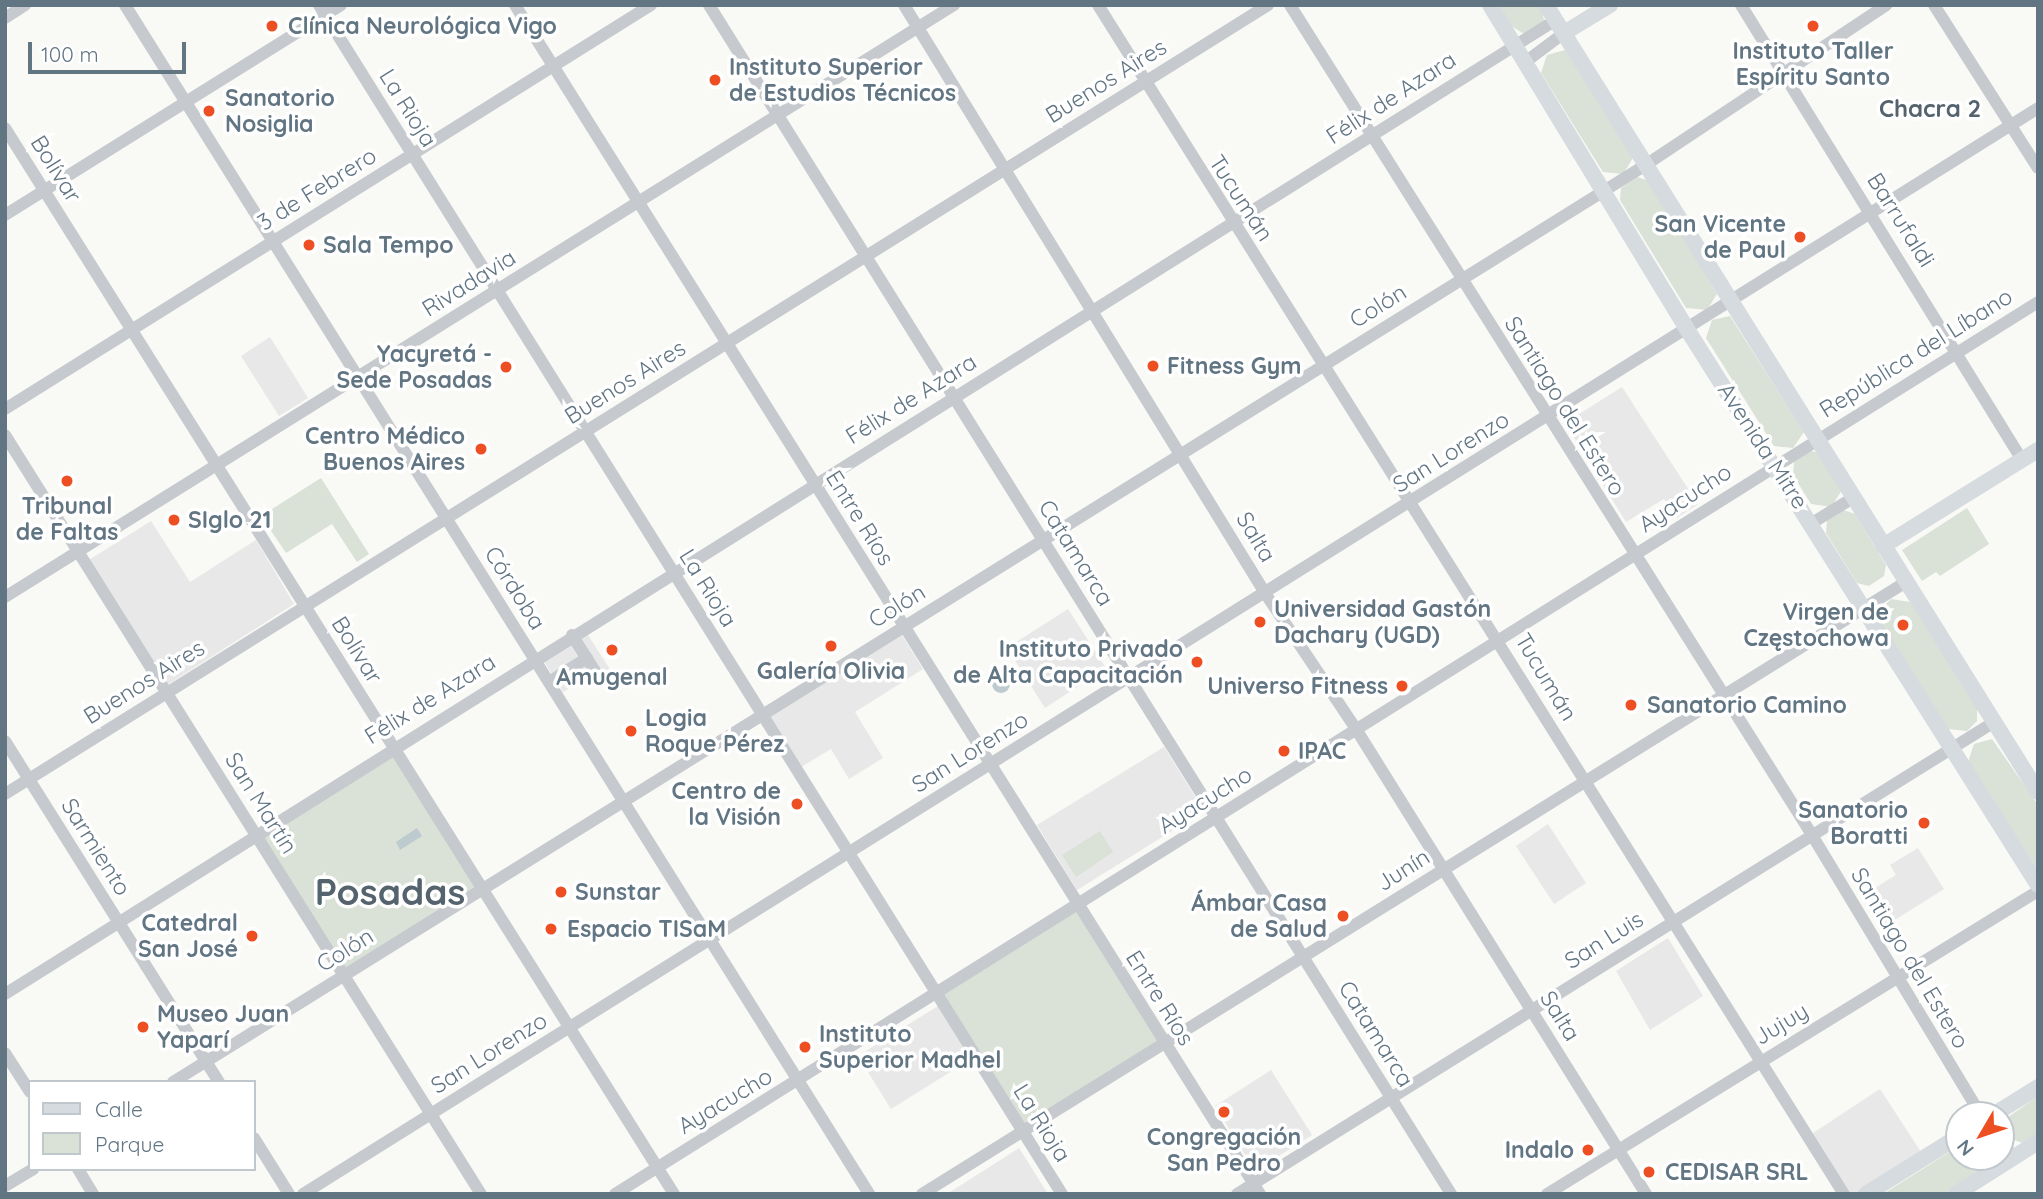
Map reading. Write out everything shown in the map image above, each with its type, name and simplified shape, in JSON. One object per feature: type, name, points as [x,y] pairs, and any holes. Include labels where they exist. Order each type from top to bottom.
[{"type":"main road","name":"Avenida Mitre","points":[[1490,5],[1685,326],[1776,464],[2038,885]]},
{"type":"main road","name":"Avenida Mitre","points":[[1546,5],[1644,166],[2038,792]]},
{"type":"main road","points":[[1560,27],[1609,5]]},
{"type":"main road","points":[[1883,546],[2038,450]]},
{"type":"main road","points":[[2015,1101],[2038,1087]]},
{"type":"main road","points":[[2015,1157],[2038,1142]]},
{"type":"main road","points":[[1866,1194],[1945,1145]]},
{"type":"main road","points":[[1956,1194],[1992,1171]]},
{"type":"street","points":[[5,18],[25,5]]},
{"type":"street","name":"Córdoba","points":[[125,5],[869,1194]]},
{"type":"street","points":[[5,215],[186,102],[322,10],[341,5]]},
{"type":"street","name":"Entre Ríos","points":[[515,5],[988,765],[1256,1189]]},
{"type":"street","name":"3 de Febrero","points":[[5,409],[651,5]]},
{"type":"street","name":"Catamarca","points":[[709,5],[1451,1194]]},
{"type":"street","name":"Salta","points":[[904,5],[1265,593],[1356,729],[1646,1194]]},
{"type":"street","name":"Rivadavia","points":[[5,597],[954,5]]},
{"type":"street","name":"Tucumán","points":[[1098,5],[1231,223],[1412,501],[1844,1194]]},
{"type":"street","name":"Buenos Aires","points":[[5,794],[1268,5]]},
{"type":"street","name":"Santiago del Estero","points":[[1290,5],[1546,417],[1812,835],[1972,1101]]},
{"type":"street","name":"Barrufaldi","points":[[1741,5],[1781,74],[1959,351],[2022,460]]},
{"type":"street","name":"Colón","points":[[176,1080],[1043,540],[1179,452],[1644,166],[1886,5]]},
{"type":"street","points":[[1934,5],[2038,168]]},
{"type":"street","name":"La Rioja","points":[[322,10],[1062,1194]]},
{"type":"street","points":[[1524,63],[1560,27]]},
{"type":"street","name":"Félix de Azara","points":[[5,994],[120,924],[393,747],[1371,136],[1513,44],[1560,27]]},
{"type":"street","name":"San Lorenzo","points":[[303,1194],[1546,417],[1685,326],[1730,301],[2038,108]]},
{"type":"street","name":"Bolívar","points":[[5,128],[674,1194]]},
{"type":"street","name":"República del Líbano","points":[[1816,440],[2038,302]]},
{"type":"street","name":"San Martín","points":[[5,435],[481,1194]]},
{"type":"street","name":"Ayacucho","points":[[615,1194],[1500,641],[1816,440]]},
{"type":"street","points":[[1812,523],[1853,498]]},
{"type":"street","name":"Junín","points":[[922,1194],[1906,582]]},
{"type":"street","points":[[572,635],[596,673]]},
{"type":"street","points":[[549,682],[587,658]]},
{"type":"street","name":"San Luis","points":[[1237,1194],[1256,1189],[1391,1098],[1994,722]]},
{"type":"street","name":"Sarmiento","points":[[5,741],[218,1080]]},
{"type":"street","name":"Jujuy","points":[[1547,1194],[2038,891]]},
{"type":"street","points":[[5,1053],[28,1089]]},
{"type":"street","points":[[256,1141],[289,1194]]},
{"type":"street","points":[[5,1186],[30,1171]]},
{"type":"street","points":[[79,1171],[93,1194]]},
{"type":"shaded area","points":[[270,337],[308,398],[279,416],[241,356]]},
{"type":"shaded area","points":[[1622,387],[1698,504],[1677,518],[1664,499],[1626,522],[1565,423]]},
{"type":"shaded area","points":[[151,521],[190,582],[256,540],[294,604],[167,685],[89,560]]},
{"type":"shaded area","points":[[1068,609],[1106,668],[1045,708],[1007,648]]},
{"type":"shaded area","points":[[898,629],[923,669],[855,712],[883,758],[849,779],[831,749],[801,767],[767,711]]},
{"type":"shaded area","points":[[586,632],[611,671],[596,680],[592,674],[563,692],[543,660]]},
{"type":"shaded area","points":[[997,675],[1005,675],[1010,684],[1008,691],[997,693],[992,688],[992,680]]},
{"type":"shaded area","points":[[1164,747],[1204,811],[1077,890],[1037,825]]},
{"type":"shaded area","points":[[1548,824],[1586,883],[1554,904],[1516,846]]},
{"type":"shaded area","points":[[417,828],[422,836],[400,850],[396,842]]},
{"type":"shaded area","points":[[1918,848],[1944,889],[1882,928],[1862,896],[1896,875],[1890,865]]},
{"type":"shaded area","points":[[1668,938],[1703,996],[1650,1030],[1616,971]]},
{"type":"shaded area","points":[[938,1006],[971,1059],[891,1109],[858,1056]]},
{"type":"shaded area","points":[[1271,1070],[1312,1135],[1255,1171],[1215,1106]]},
{"type":"shaded area","points":[[1880,1089],[1921,1152],[1857,1194],[1848,1194],[1810,1135]]},
{"type":"shaded area","points":[[1188,1131],[1194,1134],[1197,1140],[1194,1146],[1188,1149],[1182,1146],[1179,1140],[1182,1134]]},
{"type":"shaded area","points":[[1019,1148],[1048,1194],[947,1194]]},
{"type":"green space","points":[[1498,5],[1541,5],[1544,21],[1524,34],[1510,25]]},
{"type":"green space","points":[[1565,50],[1633,158],[1623,174],[1603,172],[1541,73],[1547,55]]},
{"type":"green space","points":[[1637,177],[1650,181],[1717,294],[1707,310],[1686,308],[1620,200],[1621,188]]},
{"type":"green space","points":[[1730,316],[1804,432],[1793,448],[1774,446],[1706,338],[1712,320]]},
{"type":"green space","points":[[1810,451],[1817,452],[1842,490],[1831,507],[1811,504],[1793,475],[1794,462]]},
{"type":"green space","points":[[321,478],[369,554],[357,562],[332,524],[286,553],[261,516]]},
{"type":"green space","points":[[1967,508],[1989,544],[1940,576],[1936,572],[1922,581],[1902,550]]},
{"type":"green space","points":[[1843,510],[1855,514],[1886,565],[1884,576],[1869,586],[1857,583],[1826,533],[1827,520]]},
{"type":"green space","points":[[1891,599],[1910,602],[1977,708],[1977,721],[1967,731],[1948,729],[1880,621],[1882,608]]},
{"type":"green space","points":[[1992,739],[2038,805],[2038,870],[1968,762],[1974,744]]},
{"type":"green space","points":[[393,748],[482,889],[345,974],[257,835]]},
{"type":"green space","points":[[1100,831],[1113,852],[1076,877],[1062,855]]},
{"type":"green space","points":[[1077,909],[1160,1043],[1023,1128],[939,994]]},
{"type":"green space","points":[[2038,1096],[2038,1136],[2022,1143],[2015,1140],[2015,1112]]},
{"type":"green space","points":[[1945,1155],[1945,1171],[1979,1171],[1945,1194],[1883,1194]]},
{"type":"place","name":"Clínica Neurológica Vigo","points":[[272,26]]},
{"type":"place","name":"Instituto Taller Espíritu Santo","points":[[1813,26]]},
{"type":"place","name":"Instituto Superior de Estudios Técnicos","points":[[715,80]]},
{"type":"place","name":"Sanatorio Nosiglia","points":[[209,111]]},
{"type":"place","name":"San Vicente de Paul","points":[[1800,237]]},
{"type":"place","name":"Sala Tempo","points":[[309,245]]},
{"type":"place","name":"Fitness Gym","points":[[1153,366]]},
{"type":"place","name":"Yacyretá - Sede Posadas","points":[[506,367]]},
{"type":"place","name":"Centro Médico Buenos Aires","points":[[481,449]]},
{"type":"place","name":"Tribunal de Faltas","points":[[67,481]]},
{"type":"place","name":"SIglo 21","points":[[174,520]]},
{"type":"place","name":"Universidad Gastón Dachary (UGD)","points":[[1260,622]]},
{"type":"place","name":"Virgen de Częstochowa","points":[[1903,625]]},
{"type":"place","name":"Galería Olivia","points":[[831,646]]},
{"type":"place","name":"Amugenal","points":[[612,650]]},
{"type":"place","name":"Instituto Privado de Alta Capacitación","points":[[1197,662]]},
{"type":"place","name":"Universo Fitness","points":[[1402,686]]},
{"type":"place","name":"Sanatorio Camino","points":[[1631,705]]},
{"type":"place","name":"Logia Roque Pérez","points":[[631,731]]},
{"type":"place","name":"IPAC","points":[[1284,751]]},
{"type":"place","name":"Centro de la Visión","points":[[797,804]]},
{"type":"place","name":"Sanatorio Boratti","points":[[1924,823]]},
{"type":"place","name":"Sunstar","points":[[561,892]]},
{"type":"place","name":"Ámbar Casa de Salud","points":[[1343,916]]},
{"type":"place","name":"Espacio TISaM","points":[[551,929]]},
{"type":"place","name":"Catedral San José","points":[[252,936]]},
{"type":"place","name":"Museo Juan Yaparí","points":[[143,1027]]},
{"type":"place","name":"Instituto Superior Madhel","points":[[805,1047]]},
{"type":"place","name":"Congregación San Pedro","points":[[1224,1112]]},
{"type":"place","name":"Indalo","points":[[1588,1150]]},
{"type":"place","name":"CEDISAR SRL","points":[[1649,1172]]},
{"type":"district","name":"Chacra 2","points":[[1930,109]]},
{"type":"district","name":"Posadas","points":[[390,891]]}]
